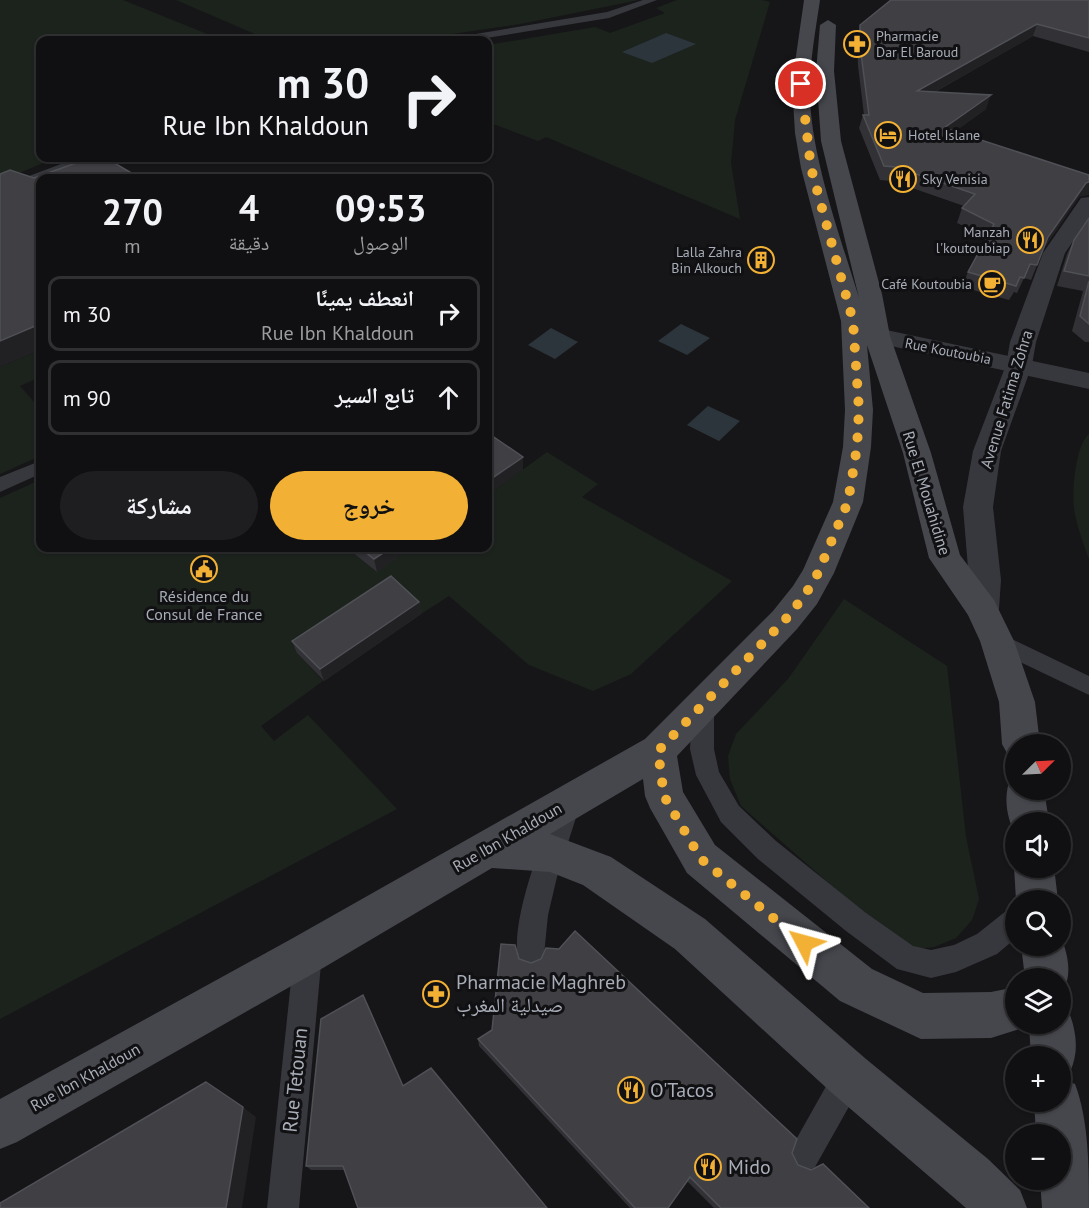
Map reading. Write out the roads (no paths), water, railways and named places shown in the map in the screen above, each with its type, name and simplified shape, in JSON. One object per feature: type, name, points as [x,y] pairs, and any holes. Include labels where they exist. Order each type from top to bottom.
[{"type":"main road","name":"Rue El Mouahidine","points":[[821,6],[831,141],[854,226],[877,336],[917,453],[945,558],[982,609],[997,641],[1017,702],[1020,734]]},
{"type":"main road","name":"Rue Ibn Khaldoun","points":[[0,1125],[308,953],[658,751],[785,620],[818,573],[848,502],[857,447],[859,410],[853,321],[811,168],[805,133],[801,84],[821,6]]},
{"type":"main road","points":[[658,751],[664,796],[701,859],[856,986],[921,1016],[991,1015],[1005,1012]]},
{"type":"main road","points":[[485,849],[550,853],[597,870],[690,934],[1002,1208]]},
{"type":"main road","points":[[1059,1112],[1067,1208]]},
{"type":"street","name":"Avenue Fatima Zohra","points":[[982,609],[984,580],[978,507],[987,451],[1019,365],[1023,342],[1054,253],[1089,203]]},
{"type":"street","name":"Rue Koutoubia","points":[[877,336],[1089,381]]},
{"type":"lane","points":[[482,36],[609,15],[652,0]]},
{"type":"lane","points":[[46,174],[77,162]]},
{"type":"lane","points":[[0,192],[36,178]]},
{"type":"lane","points":[[0,484],[36,468]]},
{"type":"lane","points":[[997,641],[1089,686]]},
{"type":"lane","points":[[703,706],[702,749],[708,775],[730,814],[767,850],[856,922],[907,959],[931,964],[956,958],[987,944],[1005,929]]},
{"type":"lane","points":[[530,955],[532,919],[550,853],[570,801]]},
{"type":"lane","name":"Rue Tetouan","points":[[283,1208],[308,953]]},
{"type":"lane","points":[[804,1156],[849,1076]]},
{"type":"place","name":"Pharmacie Dar El Baroud","points":[[857,44]]},
{"type":"place","name":"Hotel Islane","points":[[888,135]]},
{"type":"place","name":"Sky Venisia","points":[[903,179]]},
{"type":"place","name":"Manzah l'koutoubiap","points":[[1030,240]]},
{"type":"place","name":"Lalla Zahra Bin Alkouch","points":[[761,260]]},
{"type":"place","name":"Café Koutoubia","points":[[992,284]]},
{"type":"place","name":"Résidence du Consul de France","points":[[204,569]]},
{"type":"place","name":"Pharmacie Maghreb صيدلية المغرب","points":[[436,994]]},
{"type":"place","name":"O'Tacos","points":[[631,1090]]},
{"type":"place","name":"Mido","points":[[708,1167]]}]
